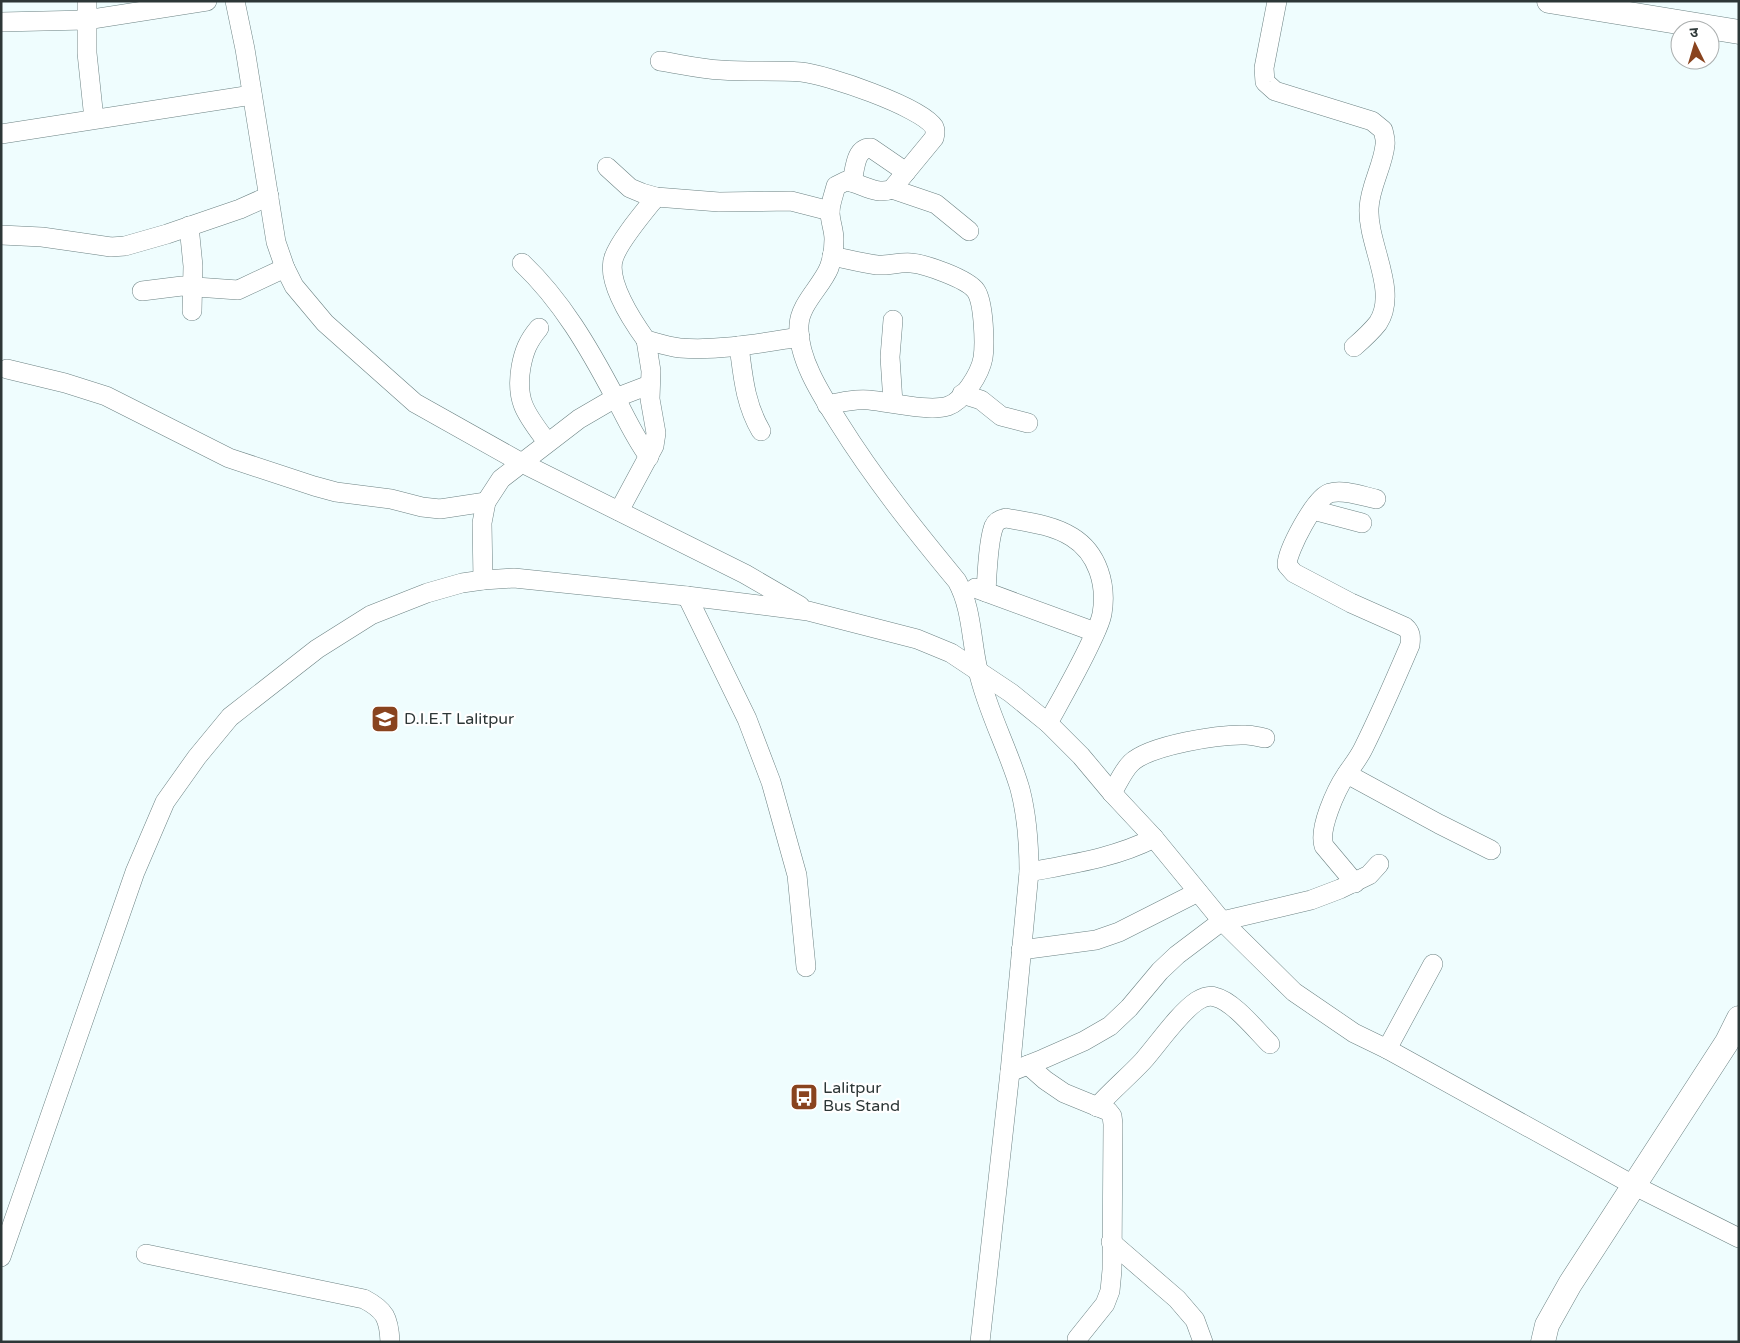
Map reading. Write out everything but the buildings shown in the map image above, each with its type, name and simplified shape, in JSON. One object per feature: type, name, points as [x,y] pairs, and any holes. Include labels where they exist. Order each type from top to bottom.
[{"type":"main road","points":[[1563,2],[1739,32]]},
{"type":"main road","points":[[1543,1342],[1547,1325],[1570,1284],[1635,1186],[1726,1042],[1739,1018]]},
{"type":"street","points":[[86,1],[87,53],[94,119]]},
{"type":"street","points":[[1,22],[86,20],[207,1]]},
{"type":"street","points":[[235,1],[276,242],[285,268],[294,286],[325,323],[416,403],[522,463],[745,574],[808,611]]},
{"type":"street","points":[[1277,1],[1264,68],[1266,82],[1275,91],[1372,121],[1383,130],[1385,145],[1370,196],[1369,226],[1385,287],[1385,302],[1379,321],[1354,347]]},
{"type":"street","points":[[660,61],[708,69],[801,72],[820,76],[901,105],[926,119],[936,132],[934,138],[892,189],[879,192],[846,181],[836,186],[830,211],[834,239],[832,256],[828,269],[802,314],[799,325],[807,366],[827,405],[858,454],[887,494],[957,581],[963,592],[967,604],[978,670],[1020,789],[1025,809],[1029,872],[1010,1072],[980,1342]]},
{"type":"street","points":[[1,134],[252,94]]},
{"type":"street","points":[[852,182],[858,155],[860,150],[865,148],[871,148],[906,172]]},
{"type":"street","points":[[607,167],[630,188],[656,197],[719,202],[791,201],[830,211]]},
{"type":"street","points":[[892,189],[936,204],[969,232]]},
{"type":"street","points":[[1,236],[42,237],[118,246],[142,241],[189,226],[240,209],[269,196]]},
{"type":"street","points":[[619,511],[649,457],[654,446],[656,433],[650,399],[651,371],[646,340],[637,328],[621,298],[612,273],[613,258],[621,244],[656,197]]},
{"type":"street","points":[[189,226],[192,248],[192,311]]},
{"type":"street","points":[[827,405],[851,400],[868,400],[937,408],[949,405],[956,401],[976,378],[982,362],[984,346],[979,300],[976,292],[969,284],[929,267],[912,263],[876,264],[832,256]]},
{"type":"street","points":[[522,263],[536,276],[577,329],[636,440],[649,457]]},
{"type":"street","points":[[142,291],[172,287],[238,290],[285,268]]},
{"type":"street","points":[[893,320],[890,357],[893,403]]},
{"type":"street","points":[[539,328],[529,340],[524,353],[519,393],[530,419],[547,442]]},
{"type":"street","points":[[646,340],[680,348],[739,346],[800,337]]},
{"type":"street","points":[[739,346],[748,402],[753,418],[761,431]]},
{"type":"street","points":[[7,369],[65,383],[106,396],[228,458],[314,486],[336,492],[391,499],[422,507],[440,508],[486,502]]},
{"type":"street","points":[[483,580],[482,523],[486,502],[501,479],[579,419],[615,398],[650,385]]},
{"type":"street","points":[[962,394],[981,400],[1001,416],[1028,422]]},
{"type":"street","points":[[1355,883],[1327,851],[1322,841],[1324,829],[1336,795],[1363,750],[1379,716],[1410,645],[1411,636],[1405,626],[1316,586],[1290,570],[1287,566],[1290,553],[1313,510],[1318,502],[1328,493],[1344,493],[1376,499]]},
{"type":"street","points":[[1313,510],[1362,523]]},
{"type":"street","points":[[986,592],[994,525],[1000,519],[1006,518],[1048,527],[1071,536],[1086,547],[1096,563],[1103,585],[1102,613],[1083,660],[1048,723]]},
{"type":"street","points":[[1,1258],[8,1216],[135,872],[165,802],[197,757],[230,718],[317,649],[371,615],[427,593],[462,583],[514,578],[808,611],[917,639],[951,653],[1011,693],[1048,723],[1081,756],[1154,838],[1222,921],[1294,992],[1354,1033],[1387,1049],[1635,1186],[1739,1238]]},
{"type":"street","points":[[957,581],[1095,632]]},
{"type":"street","points":[[687,596],[747,719],[771,782],[797,875],[806,967]]},
{"type":"street","points":[[1112,793],[1131,764],[1158,748],[1220,736],[1247,735],[1265,738]]},
{"type":"street","points":[[1347,774],[1491,850]]},
{"type":"street","points":[[1029,872],[1117,854],[1137,847],[1154,838]]},
{"type":"street","points":[[1010,1072],[1084,1040],[1110,1026],[1129,1008],[1165,966],[1222,921],[1310,900],[1355,883],[1369,875],[1379,864]]},
{"type":"street","points":[[1021,950],[1104,938],[1137,924],[1198,892]]},
{"type":"street","points":[[1387,1049],[1433,964]]},
{"type":"street","points":[[1096,1107],[1141,1063],[1187,1010],[1205,997],[1214,996],[1222,1000],[1233,1008],[1270,1044]]},
{"type":"street","points":[[1028,1065],[1044,1080],[1064,1093],[1108,1111],[1112,1116],[1112,1270],[1110,1291],[1105,1304],[1077,1339]]},
{"type":"street","points":[[1111,1242],[1177,1299],[1195,1320],[1203,1342]]},
{"type":"street","points":[[146,1254],[364,1299],[378,1306],[386,1316],[390,1342]]},
{"type":"place","name":"D.I.E.T Lalitpur","points":[[385,719]]},
{"type":"place","name":"Lalitpur Bus Stand","points":[[804,1097]]}]
